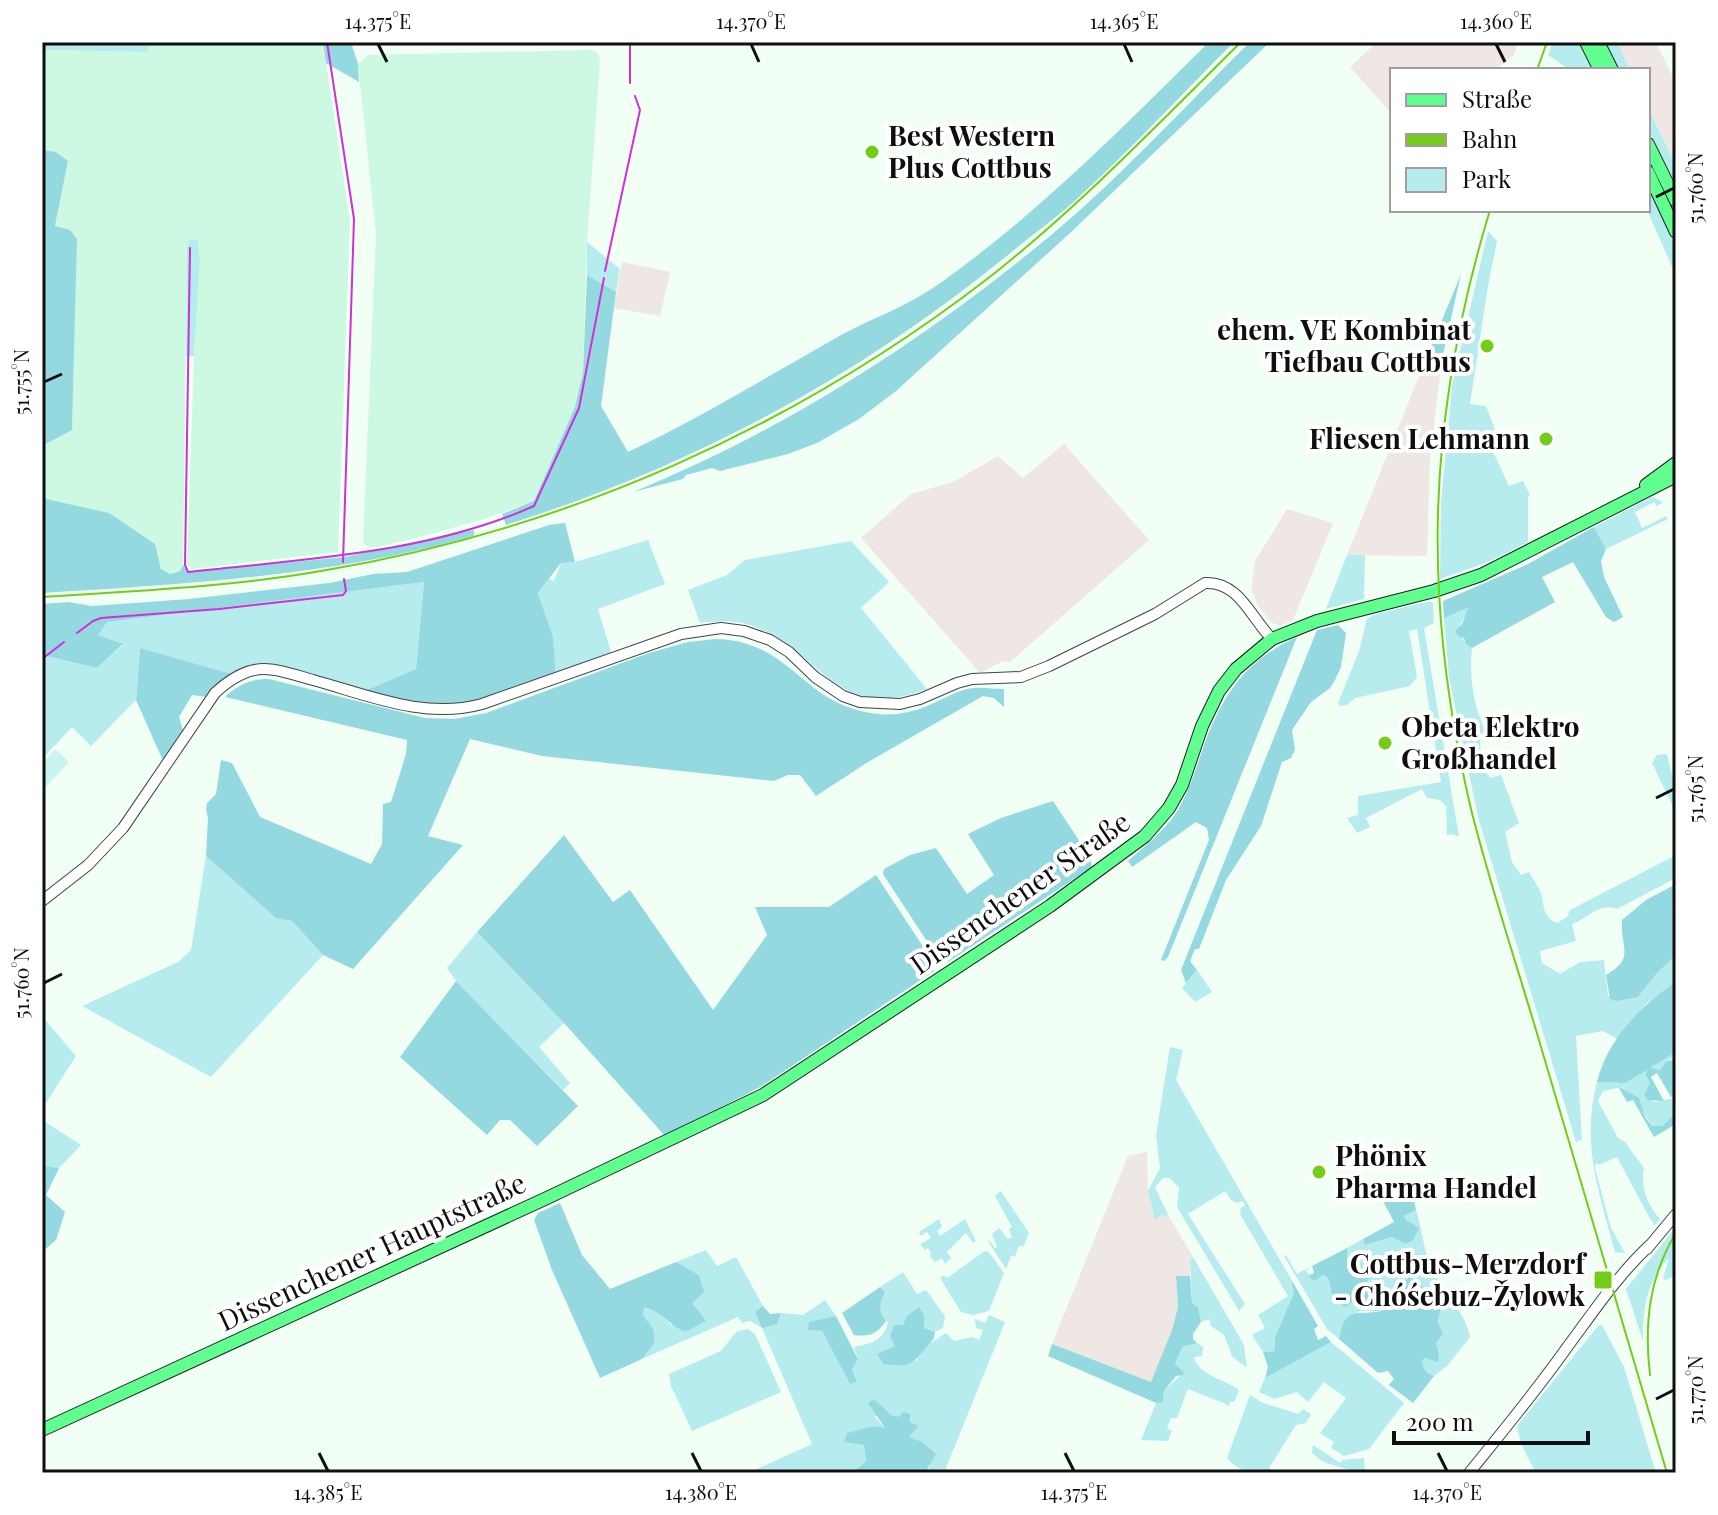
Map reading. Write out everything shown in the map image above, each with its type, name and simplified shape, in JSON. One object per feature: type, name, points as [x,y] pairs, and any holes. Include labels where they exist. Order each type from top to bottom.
[{"type":"main road","points":[[1586,42],[1599,68]]},
{"type":"main road","points":[[1598,42],[1611,68]]},
{"type":"main road","points":[[1650,148],[1676,201]]},
{"type":"main road","points":[[1650,176],[1676,232]]},
{"type":"main road","name":"Dissenchener Straße","points":[[1627,500],[1676,463]]},
{"type":"main road","name":"Dissenchener Straße","points":[[721,1116],[792,1076],[1132,848],[1169,808],[1182,785],[1212,705],[1227,680],[1272,639],[1317,621],[1438,590],[1481,575],[1670,479]]},
{"type":"main road","name":"Dissenchener Hauptstraße","points":[[42,1430],[721,1116]]},
{"type":"street","points":[[42,901],[88,865],[123,828],[215,693],[236,677],[257,670],[284,673],[426,710],[451,710],[482,704],[681,634],[721,628],[744,631],[770,640],[843,696],[860,702],[900,704],[972,679],[1021,677],[1155,614],[1205,583],[1217,582],[1235,593],[1272,639]]},
{"type":"street","points":[[1469,1473],[1633,1261],[1676,1214]]},
{"type":"shaded area","points":[[323,42],[351,42],[358,64],[359,82],[326,63]]},
{"type":"shaded area","points":[[1209,42],[1234,42],[1073,203],[961,292],[901,335],[839,375],[711,444],[645,474],[506,525],[502,514],[534,501],[575,407],[583,373],[587,275],[616,292],[601,406],[628,452],[933,288],[1042,202]]},
{"type":"shaded area","points":[[1250,42],[1270,42],[1069,234],[896,391],[859,419],[817,443],[788,454],[720,471],[712,468],[633,492],[744,441],[798,411],[851,380],[953,312],[1076,213]]},
{"type":"shaded area","points":[[1377,42],[1518,42],[1514,55],[1498,68],[1390,68],[1390,112],[1350,67]]},
{"type":"shaded area","points":[[1617,42],[1656,42],[1676,84],[1676,166],[1650,110],[1650,68],[1629,68]]},
{"type":"shaded area","points":[[42,150],[56,152],[68,161],[55,226],[70,230],[77,239],[72,430],[42,446]]},
{"type":"shaded area","points":[[622,262],[670,272],[660,316],[614,308]]},
{"type":"shaded area","points":[[1461,274],[1442,359],[1428,354]]},
{"type":"shaded area","points":[[1428,354],[1442,359],[1430,458],[1427,556],[1347,555]]},
{"type":"shaded area","points":[[1064,444],[1149,540],[1010,662],[1003,661],[980,673],[861,538],[911,494],[953,482],[998,456],[1023,478]]},
{"type":"shaded area","points":[[42,498],[109,513],[155,544],[161,569],[170,574],[180,571],[183,565],[188,572],[344,557],[474,530],[474,536],[368,561],[314,569],[205,582],[42,593]]},
{"type":"shaded area","points":[[1287,509],[1333,523],[1293,620],[1280,626],[1271,622],[1258,606],[1252,582],[1255,561]]},
{"type":"shaded area","points":[[565,523],[575,562],[561,563],[538,593],[553,637],[556,674],[458,707],[426,708],[367,690],[416,669],[424,582],[107,622],[98,635],[123,644],[97,668],[42,655],[42,604],[68,602],[92,606],[189,599],[407,572],[549,525]]},
{"type":"shaded area","points":[[1594,527],[1606,549],[1601,561],[1604,577],[1623,617],[1614,622],[1606,617],[1573,562],[1542,577],[1555,602],[1472,648],[1455,631],[1462,624],[1468,608],[1444,618],[1443,601],[1526,565]]},
{"type":"shaded area","points":[[1338,625],[1346,633],[1341,667],[1330,688],[1311,702],[1292,730],[1295,750],[1291,758],[1282,762],[1261,826],[1226,880],[1199,949],[1195,949],[1190,961],[1197,970],[1186,983],[1181,970],[1317,630]]},
{"type":"shaded area","points":[[1297,637],[1168,957],[1161,960],[1209,840],[1207,828],[1196,822],[1132,867],[1128,861],[1160,833],[1176,813],[1188,791],[1217,714],[1237,683],[1262,657]]},
{"type":"shaded area","points":[[715,639],[760,649],[823,694],[861,711],[903,713],[977,688],[1004,689],[1004,707],[994,698],[983,696],[868,762],[816,796],[800,775],[788,775],[774,781],[542,756],[470,739],[428,836],[463,845],[353,969],[323,955],[292,921],[276,918],[206,856],[206,809],[207,803],[216,794],[221,760],[232,763],[260,817],[371,864],[382,844],[383,804],[391,802],[406,754],[407,740],[225,697],[245,684],[269,679],[425,718],[454,719],[486,713],[649,653],[688,642]]},
{"type":"shaded area","points":[[140,648],[232,674],[219,682],[207,697],[192,695],[179,717],[184,734],[164,763],[136,700]]},
{"type":"shaded area","points":[[55,749],[69,762],[43,790],[42,763]]},
{"type":"shaded area","points":[[1053,801],[1090,857],[1092,867],[948,962],[935,944],[930,946],[883,874],[884,869],[910,855],[936,848],[967,894],[994,875],[968,834],[1001,818]]},
{"type":"shaded area","points":[[564,835],[613,902],[630,890],[713,1010],[767,935],[755,907],[829,907],[876,875],[924,948],[920,951],[934,971],[762,1086],[665,1136],[477,932]]},
{"type":"shaded area","points":[[1676,884],[1676,905],[1672,908],[1676,915],[1676,955],[1638,997],[1617,1001],[1610,999],[1606,975],[1624,957],[1622,920],[1646,900]]},
{"type":"shaded area","points":[[456,981],[578,1106],[537,1146],[510,1120],[500,1120],[487,1135],[400,1057]]},
{"type":"shaded area","points":[[1676,982],[1676,1052],[1650,1068],[1660,1070],[1666,1062],[1676,1058],[1676,1098],[1671,1097],[1657,1073],[1651,1077],[1664,1101],[1648,1100],[1644,1095],[1650,1083],[1647,1070],[1625,1083],[1597,1082],[1609,1052],[1627,1025],[1650,1001]]},
{"type":"shaded area","points":[[1618,1086],[1639,1098],[1645,1117],[1652,1126],[1662,1126],[1676,1113],[1676,1124],[1654,1137],[1633,1100],[1627,1102]]},
{"type":"shaded area","points":[[1147,1152],[1148,1191],[1157,1216],[1168,1215],[1193,1257],[1190,1259],[1190,1276],[1176,1276],[1178,1307],[1151,1383],[1052,1344],[1128,1156]]},
{"type":"shaded area","points":[[42,1166],[59,1168],[46,1195],[65,1212],[56,1240],[42,1252]]},
{"type":"shaded area","points":[[1412,1191],[1416,1210],[1404,1216],[1419,1228],[1413,1240],[1405,1244],[1393,1237],[1365,1245],[1363,1239],[1394,1222],[1383,1201]]},
{"type":"shaded area","points":[[560,1203],[582,1255],[610,1289],[676,1262],[699,1275],[704,1292],[692,1303],[706,1321],[685,1332],[644,1307],[643,1315],[653,1329],[655,1343],[642,1359],[600,1378],[552,1270],[534,1220],[538,1213]]},
{"type":"shaded area","points":[[1347,1248],[1347,1264],[1359,1273],[1370,1269],[1373,1274],[1364,1285],[1371,1293],[1369,1299],[1357,1298],[1345,1307],[1332,1295],[1328,1278],[1323,1275],[1314,1281],[1308,1276],[1314,1273],[1312,1266]]},
{"type":"shaded area","points":[[1176,1276],[1190,1276],[1192,1303],[1198,1307],[1201,1322],[1193,1334],[1197,1343],[1183,1346],[1175,1364],[1184,1372],[1183,1375],[1176,1376],[1164,1391],[1163,1402],[1156,1403],[1048,1356],[1052,1344],[1151,1382],[1178,1307]]},
{"type":"shaded area","points":[[1409,1277],[1419,1280],[1426,1295],[1441,1307],[1438,1323],[1443,1334],[1436,1343],[1438,1362],[1425,1358],[1422,1361],[1426,1371],[1434,1376],[1413,1403],[1389,1385],[1394,1379],[1388,1371],[1378,1373],[1339,1339],[1344,1321],[1353,1314],[1381,1311],[1405,1301],[1399,1288]]},
{"type":"shaded area","points":[[1291,1279],[1318,1326],[1314,1329],[1318,1340],[1326,1336],[1331,1342],[1265,1378],[1268,1367],[1263,1352],[1275,1351],[1275,1337],[1294,1293]]},
{"type":"shaded area","points":[[880,1287],[885,1292],[880,1307],[886,1321],[873,1334],[854,1335],[842,1313]]},
{"type":"shaded area","points":[[763,1306],[770,1314],[781,1313],[777,1324],[762,1328],[755,1312]]},
{"type":"shaded area","points":[[919,1307],[924,1315],[924,1328],[935,1332],[932,1341],[911,1362],[883,1364],[877,1354],[895,1346],[890,1336],[894,1325],[903,1325],[907,1316]]},
{"type":"shaded area","points":[[836,1316],[858,1359],[852,1370],[857,1382],[850,1384],[822,1331],[808,1330],[809,1322]]},
{"type":"shaded area","points":[[874,1399],[891,1415],[899,1417],[903,1412],[910,1414],[910,1422],[918,1426],[909,1437],[922,1442],[936,1454],[925,1473],[852,1473],[866,1461],[864,1445],[844,1442],[847,1433],[874,1426],[885,1428],[868,1403]]},
{"type":"green space","points":[[42,42],[148,42],[148,52],[42,50]]},
{"type":"green space","points":[[148,42],[323,42],[350,221],[338,552],[192,569],[187,564],[200,261],[198,240],[190,239],[187,247],[183,565],[180,570],[163,573],[160,562],[109,513],[42,498],[42,446],[72,430],[77,239],[70,230],[55,227],[68,161],[56,152],[42,150],[42,50],[147,52]]},
{"type":"green space","points":[[1553,42],[1578,42],[1591,68],[1567,68],[1548,55]]},
{"type":"green space","points":[[1606,42],[1617,42],[1629,68],[1618,68]]},
{"type":"green space","points":[[592,50],[598,53],[600,60],[587,242],[583,373],[575,409],[564,436],[534,501],[416,538],[368,547],[363,542],[376,234],[358,64],[369,55]]},
{"type":"green space","points":[[1650,111],[1676,166],[1676,186],[1650,133]]},
{"type":"green space","points":[[1650,190],[1676,247],[1676,276],[1648,212]]},
{"type":"green space","points":[[1488,231],[1497,241],[1470,404],[1486,406],[1495,430],[1485,435],[1509,486],[1523,481],[1530,495],[1528,542],[1488,562],[1440,579],[1441,504],[1452,386]]},
{"type":"green space","points":[[190,239],[198,240],[200,261],[194,356],[186,356],[187,247]]},
{"type":"green space","points":[[587,242],[620,269],[616,292],[587,275]]},
{"type":"green space","points":[[1652,497],[1663,502],[1657,506],[1654,502],[1635,512],[1642,528],[1666,516],[1668,519],[1606,549],[1594,527]]},
{"type":"green space","points":[[648,540],[665,584],[598,609],[611,652],[556,674],[553,637],[538,593],[549,579],[554,581],[561,563],[575,562]]},
{"type":"green space","points":[[851,541],[889,582],[861,608],[927,689],[896,698],[871,698],[849,691],[774,636],[750,625],[725,621],[700,623],[688,590],[727,575],[745,560]]},
{"type":"green space","points":[[1347,555],[1365,555],[1364,599],[1326,609]]},
{"type":"green space","points":[[424,582],[416,669],[367,690],[265,665],[249,666],[232,674],[140,648],[136,700],[91,746],[72,727],[42,759],[42,655],[97,668],[123,645],[97,635],[107,622]]},
{"type":"green space","points":[[1433,602],[1434,623],[1424,628],[1459,837],[1447,835],[1446,806],[1440,800],[1427,798],[1422,789],[1366,818],[1370,827],[1357,833],[1347,818],[1358,815],[1358,796],[1441,782],[1417,629],[1409,631],[1417,677],[1410,686],[1355,698],[1347,705],[1340,706],[1338,703],[1359,651],[1367,619]]},
{"type":"green space","points":[[1469,608],[1458,629],[1466,644],[1472,648],[1473,691],[1486,731],[1480,740],[1483,765],[1491,778],[1501,775],[1519,823],[1505,832],[1512,862],[1521,875],[1529,872],[1541,893],[1547,915],[1557,923],[1567,917],[1570,910],[1676,855],[1676,878],[1617,909],[1610,907],[1594,912],[1572,924],[1576,941],[1540,951],[1542,963],[1560,974],[1580,962],[1604,960],[1608,996],[1638,997],[1676,955],[1676,982],[1647,1003],[1618,1039],[1603,1031],[1576,1036],[1582,1140],[1576,1142],[1478,817],[1449,677],[1444,618]]},
{"type":"green space","points":[[1667,754],[1676,792],[1676,813],[1652,763],[1657,755]]},
{"type":"green space","points":[[206,856],[276,917],[292,921],[323,955],[211,1077],[82,1006],[178,962],[191,950]]},
{"type":"green space","points":[[477,932],[564,1023],[539,1047],[570,1083],[563,1090],[456,981],[447,968]]},
{"type":"green space","points":[[1197,970],[1212,992],[1195,1002],[1182,988]]},
{"type":"green space","points":[[42,1016],[76,1056],[42,1109]]},
{"type":"green space","points":[[1170,1047],[1183,1050],[1176,1080],[1291,1279],[1294,1293],[1275,1337],[1275,1351],[1263,1352],[1252,1335],[1265,1328],[1258,1315],[1288,1296],[1240,1214],[1245,1205],[1243,1201],[1237,1203],[1231,1200],[1225,1191],[1188,1214],[1245,1304],[1239,1311],[1177,1207],[1179,1188],[1170,1178],[1163,1178],[1155,1187],[1168,1215],[1165,1217],[1162,1214],[1155,1220],[1148,1191],[1160,1168],[1156,1135]]},
{"type":"green space","points":[[1676,1052],[1676,1058],[1670,1059],[1660,1070],[1649,1069],[1653,1102],[1676,1098],[1676,1113],[1662,1126],[1652,1126],[1633,1097],[1622,1087],[1603,1091],[1598,1101],[1618,1138],[1625,1142],[1644,1168],[1646,1196],[1660,1219],[1655,1225],[1649,1217],[1617,1157],[1599,1165],[1596,1163],[1611,1228],[1625,1253],[1615,1252],[1598,1188],[1591,1148],[1597,1082],[1625,1083]]},
{"type":"green space","points":[[42,1120],[81,1145],[59,1168],[42,1166]]},
{"type":"green space","points":[[1001,1191],[1029,1233],[1023,1247],[1019,1246],[1015,1256],[1011,1256],[1006,1269],[988,1241],[997,1247],[992,1234],[999,1228],[1008,1239],[1012,1237],[1009,1229],[1012,1227],[995,1196]]},
{"type":"green space","points":[[1416,1210],[1431,1266],[1464,1319],[1470,1337],[1448,1365],[1434,1376],[1426,1371],[1422,1361],[1424,1358],[1438,1361],[1435,1342],[1441,1307],[1426,1295],[1419,1280],[1409,1277],[1399,1288],[1405,1301],[1383,1311],[1360,1311],[1341,1327],[1339,1339],[1327,1329],[1284,1256],[1297,1274],[1312,1266],[1306,1271],[1314,1280],[1323,1275],[1328,1278],[1332,1295],[1364,1285],[1359,1273],[1347,1264],[1347,1248],[1363,1239],[1366,1245],[1393,1237],[1406,1220],[1404,1216]]},
{"type":"green space","points":[[939,1219],[942,1227],[937,1231],[940,1236],[965,1219],[976,1241],[973,1243],[966,1233],[947,1252],[951,1258],[945,1264],[942,1258],[935,1262],[928,1248],[925,1250],[920,1244],[931,1238],[927,1232],[921,1236],[919,1232]]},
{"type":"green space","points":[[1676,1227],[1676,1276],[1663,1278],[1669,1258],[1655,1277],[1647,1296],[1643,1341],[1626,1289]]},
{"type":"green space","points":[[706,1250],[717,1266],[736,1257],[763,1306],[755,1313],[777,1324],[781,1313],[803,1315],[825,1300],[836,1316],[809,1330],[822,1331],[850,1384],[858,1359],[854,1347],[876,1341],[888,1323],[879,1313],[885,1292],[880,1287],[903,1272],[917,1294],[926,1290],[945,1316],[943,1328],[934,1332],[924,1328],[915,1362],[928,1345],[946,1333],[954,1341],[972,1337],[979,1340],[983,1330],[976,1328],[975,1319],[985,1323],[989,1315],[1005,1322],[944,1473],[925,1473],[930,1466],[922,1443],[909,1437],[899,1418],[874,1416],[886,1429],[874,1426],[847,1434],[844,1442],[864,1444],[866,1461],[852,1473],[820,1473],[818,1469],[806,1473],[748,1473],[812,1444],[762,1328],[750,1321],[742,1323],[738,1317],[642,1359],[655,1343],[652,1329],[643,1315],[644,1306],[659,1311],[671,1325],[692,1303],[699,1275],[676,1262]]},
{"type":"green space","points":[[985,1251],[1004,1273],[989,1311],[973,1315],[961,1312],[940,1278],[944,1275],[947,1278]]},
{"type":"green space","points":[[1193,1257],[1244,1345],[1247,1368],[1232,1356],[1224,1335],[1211,1326],[1209,1319],[1201,1322],[1198,1307],[1192,1303],[1190,1259]]},
{"type":"green space","points":[[1602,1325],[1624,1367],[1656,1473],[1536,1473],[1521,1444],[1517,1426],[1598,1326]]},
{"type":"green space","points":[[748,1329],[755,1334],[781,1392],[692,1431],[671,1386],[669,1374],[721,1351],[737,1331]]},
{"type":"green space","points":[[1331,1342],[1404,1403],[1369,1449],[1344,1456],[1331,1448],[1334,1442],[1320,1433],[1346,1398],[1324,1382],[1308,1402],[1297,1392],[1274,1399],[1259,1392],[1265,1378]]},
{"type":"green space","points":[[1188,1343],[1203,1347],[1202,1356],[1194,1357],[1201,1369],[1239,1390],[1234,1402],[1230,1402],[1228,1407],[1188,1389],[1177,1418],[1171,1418],[1167,1428],[1172,1431],[1168,1441],[1141,1440],[1156,1403],[1163,1402],[1164,1391],[1184,1372],[1175,1364],[1183,1346]]},
{"type":"green space","points":[[1250,1395],[1263,1403],[1299,1414],[1303,1409],[1311,1414],[1306,1423],[1296,1425],[1269,1468],[1272,1473],[1242,1469],[1227,1458]]},
{"type":"green space","points":[[1313,1445],[1340,1463],[1364,1458],[1368,1473],[1346,1473],[1348,1470],[1322,1461],[1312,1453]]},
{"type":"waterway","points":[[327,42],[354,219],[343,562]]},
{"type":"waterway","points":[[630,42],[630,83]]},
{"type":"waterway","points":[[605,271],[640,110],[635,96]]},
{"type":"waterway","points":[[190,248],[185,565],[188,572],[408,545],[451,535],[534,506],[579,408],[604,278]]},
{"type":"waterway","points":[[77,633],[101,618],[343,595],[346,591],[344,579]]},
{"type":"waterway","points":[[42,659],[64,642]]},
{"type":"railway","points":[[42,597],[252,581],[412,553],[501,529],[589,500],[674,465],[757,425],[838,380],[916,331],[991,276],[1088,192],[1241,42]]},
{"type":"railway","points":[[1538,68],[1547,42]]},
{"type":"railway","points":[[1489,212],[1453,362],[1443,435],[1438,508],[1438,581],[1444,655],[1455,731],[1479,839],[1667,1473]]},
{"type":"railway","points":[[1650,1375],[1648,1319],[1654,1284],[1676,1233]]},
{"type":"place","name":"Best Western Plus Cottbus","points":[[872,152]]},
{"type":"place","name":"ehem. VE Kombinat Tiefbau Cottbus","points":[[1487,346]]},
{"type":"place","name":"Fliesen Lehmann","points":[[1546,439]]},
{"type":"place","name":"Obeta Elektro Großhandel","points":[[1385,743]]},
{"type":"place","name":"Phönix Pharma Handel","points":[[1319,1172]]},
{"type":"place","name":"Cottbus-Merzdorf - Chóśebuz-Žylowk","points":[[1603,1280]]}]
